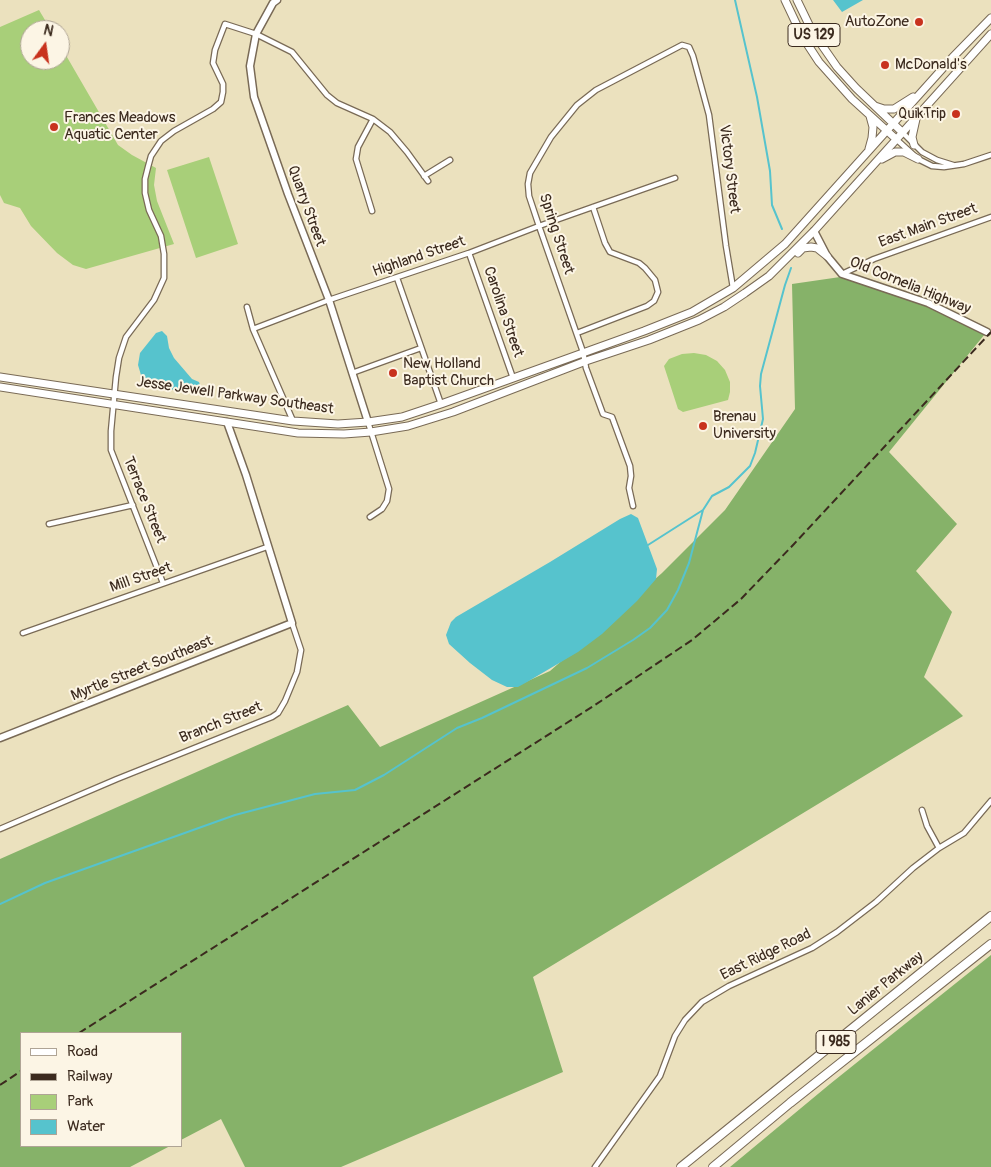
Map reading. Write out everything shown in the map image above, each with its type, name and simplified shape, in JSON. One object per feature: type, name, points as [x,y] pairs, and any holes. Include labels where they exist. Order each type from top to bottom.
[{"type":"highway","name":"Lanier Parkway","points":[[681,1167],[991,916]]},
{"type":"highway","name":"I 985","points":[[713,1167],[790,1103],[991,944]]},
{"type":"main road","name":"US 129","points":[[785,0],[802,36],[819,62],[843,90],[896,139]]},
{"type":"main road","name":"US 129","points":[[797,0],[812,31],[828,56],[874,106]]},
{"type":"main road","name":"Jesse Jewell Parkway Southeast","points":[[0,377],[293,421],[338,424],[368,422],[402,416],[513,378],[692,312],[733,288],[785,244],[922,91],[991,18]]},
{"type":"main road","name":"Jesse Jewell Parkway Southeast","points":[[0,386],[298,433],[344,434],[371,432],[408,426],[452,412],[699,320],[745,293],[769,276],[814,231],[991,34]]},
{"type":"main road","points":[[874,106],[894,109],[922,91]]},
{"type":"main road","points":[[874,106],[902,132]]},
{"type":"main road","points":[[868,152],[873,130],[870,115]]},
{"type":"main road","points":[[914,145],[912,137],[917,116]]},
{"type":"main road","points":[[875,163],[895,152],[904,152],[918,159]]},
{"type":"main road","points":[[782,264],[790,261],[806,247],[817,248],[827,256]]},
{"type":"street","name":"Quarry Street","points":[[277,0],[273,3],[256,34],[250,66],[254,97],[288,194],[329,300],[368,422]]},
{"type":"street","name":"Terrace Street","points":[[163,583],[111,450],[111,431],[119,358],[126,337],[154,300],[164,278],[164,254],[161,236],[145,193],[145,179],[151,156],[161,141],[174,131],[213,109],[220,102],[223,84],[213,63],[215,50],[225,24],[256,34]]},
{"type":"street","points":[[256,34],[292,52],[319,87],[337,103],[373,119],[390,132],[428,181]]},
{"type":"street","name":"Spring Street","points":[[633,506],[629,488],[630,466],[612,417],[603,414],[586,368],[586,361],[577,333],[529,196],[528,184],[530,173],[551,138],[577,105],[596,90],[682,45],[688,47],[693,56]]},
{"type":"street","name":"Victory Street","points":[[693,56],[709,115],[733,288]]},
{"type":"street","points":[[372,211],[356,159],[358,147],[373,119]]},
{"type":"street","points":[[902,132],[922,152],[937,160],[954,165]]},
{"type":"street","points":[[896,139],[918,159],[932,166],[944,167],[964,164],[991,155]]},
{"type":"street","points":[[424,176],[450,160]]},
{"type":"street","name":"Highland Street","points":[[253,329],[329,300],[469,253],[675,178]]},
{"type":"street","points":[[577,333],[647,306],[654,301],[658,292],[655,280],[646,268],[639,263],[610,252],[593,207]]},
{"type":"street","name":"East Main Street","points":[[842,274],[874,259],[991,217]]},
{"type":"street","name":"Old Cornelia Highway","points":[[814,231],[827,256],[842,274],[928,304],[988,332]]},
{"type":"street","name":"Carolina Street","points":[[469,253],[513,378]]},
{"type":"street","points":[[397,278],[441,404]]},
{"type":"street","points":[[247,307],[253,329],[293,421]]},
{"type":"street","points":[[352,373],[421,348]]},
{"type":"street","name":"Branch Street","points":[[0,830],[117,779],[272,717],[278,713],[285,701],[296,672],[301,650],[267,547],[246,475],[227,422]]},
{"type":"street","points":[[368,422],[389,489],[387,501],[382,509],[370,518]]},
{"type":"street","points":[[49,524],[133,504]]},
{"type":"street","name":"Mill Street","points":[[23,633],[267,547]]},
{"type":"street","name":"Myrtle Street Southeast","points":[[0,738],[292,623]]},
{"type":"street","name":"East Ridge Road","points":[[595,1167],[660,1076],[675,1036],[685,1020],[702,1002],[729,986],[812,948],[837,932],[876,902],[913,868],[939,848],[964,833],[991,801]]},
{"type":"street","points":[[922,810],[927,826],[939,848]]},
{"type":"green space","name":"Frances Meadows Aquatic Center","points":[[39,10],[45,20],[20,20],[20,70],[70,70],[70,62],[118,145],[156,168],[154,185],[157,201],[174,244],[86,269],[73,265],[57,253],[31,226],[20,208],[4,203],[0,195],[0,27]]},
{"type":"green space","points":[[209,157],[238,244],[196,258],[167,170]]},
{"type":"green space","points":[[854,275],[989,329],[889,452],[957,524],[916,571],[952,612],[924,677],[963,716],[533,977],[563,1072],[341,1167],[245,1167],[221,1119],[182,1139],[182,1032],[20,1032],[20,1147],[168,1147],[130,1167],[0,1167],[0,859],[348,705],[380,747],[550,671],[662,573],[725,510],[795,409],[792,284]]},
{"type":"green space","points":[[682,354],[706,355],[717,361],[725,370],[730,382],[730,392],[728,400],[683,412],[678,409],[664,366],[669,359]]},
{"type":"green space","points":[[991,955],[991,1167],[730,1167],[830,1084]]},
{"type":"water","points":[[833,0],[863,0],[842,12]]},
{"type":"water","points":[[162,331],[167,336],[169,348],[174,358],[192,379],[199,382],[198,388],[192,392],[158,387],[141,375],[138,365],[140,353],[156,333]]},
{"type":"water","points":[[631,514],[638,518],[657,569],[656,579],[637,601],[602,634],[578,652],[518,687],[507,687],[492,680],[449,644],[446,635],[451,622],[456,617]]},
{"type":"waterway","points":[[735,0],[757,97],[770,171],[772,205],[782,229]]},
{"type":"waterway","points":[[0,904],[45,883],[235,815],[315,794],[355,790],[384,775],[457,728],[587,668],[650,628],[667,610],[678,590],[689,563],[703,510],[712,496],[729,487],[750,466],[763,419],[760,386],[761,374],[791,268]]},
{"type":"waterway","points":[[648,545],[703,510]]},
{"type":"railway","points":[[81,1032],[595,705],[692,640],[741,599],[991,332]]},
{"type":"railway","points":[[0,1085],[20,1072]]},
{"type":"place","name":"AutoZone","points":[[919,22]]},
{"type":"place","name":"McDonald's","points":[[885,65]]},
{"type":"place","name":"QuikTrip","points":[[956,114]]},
{"type":"place","name":"Frances Meadows Aquatic Center","points":[[54,127]]},
{"type":"place","name":"New Holland Baptist Church","points":[[393,373]]},
{"type":"place","name":"Brenau University","points":[[703,426]]}]
